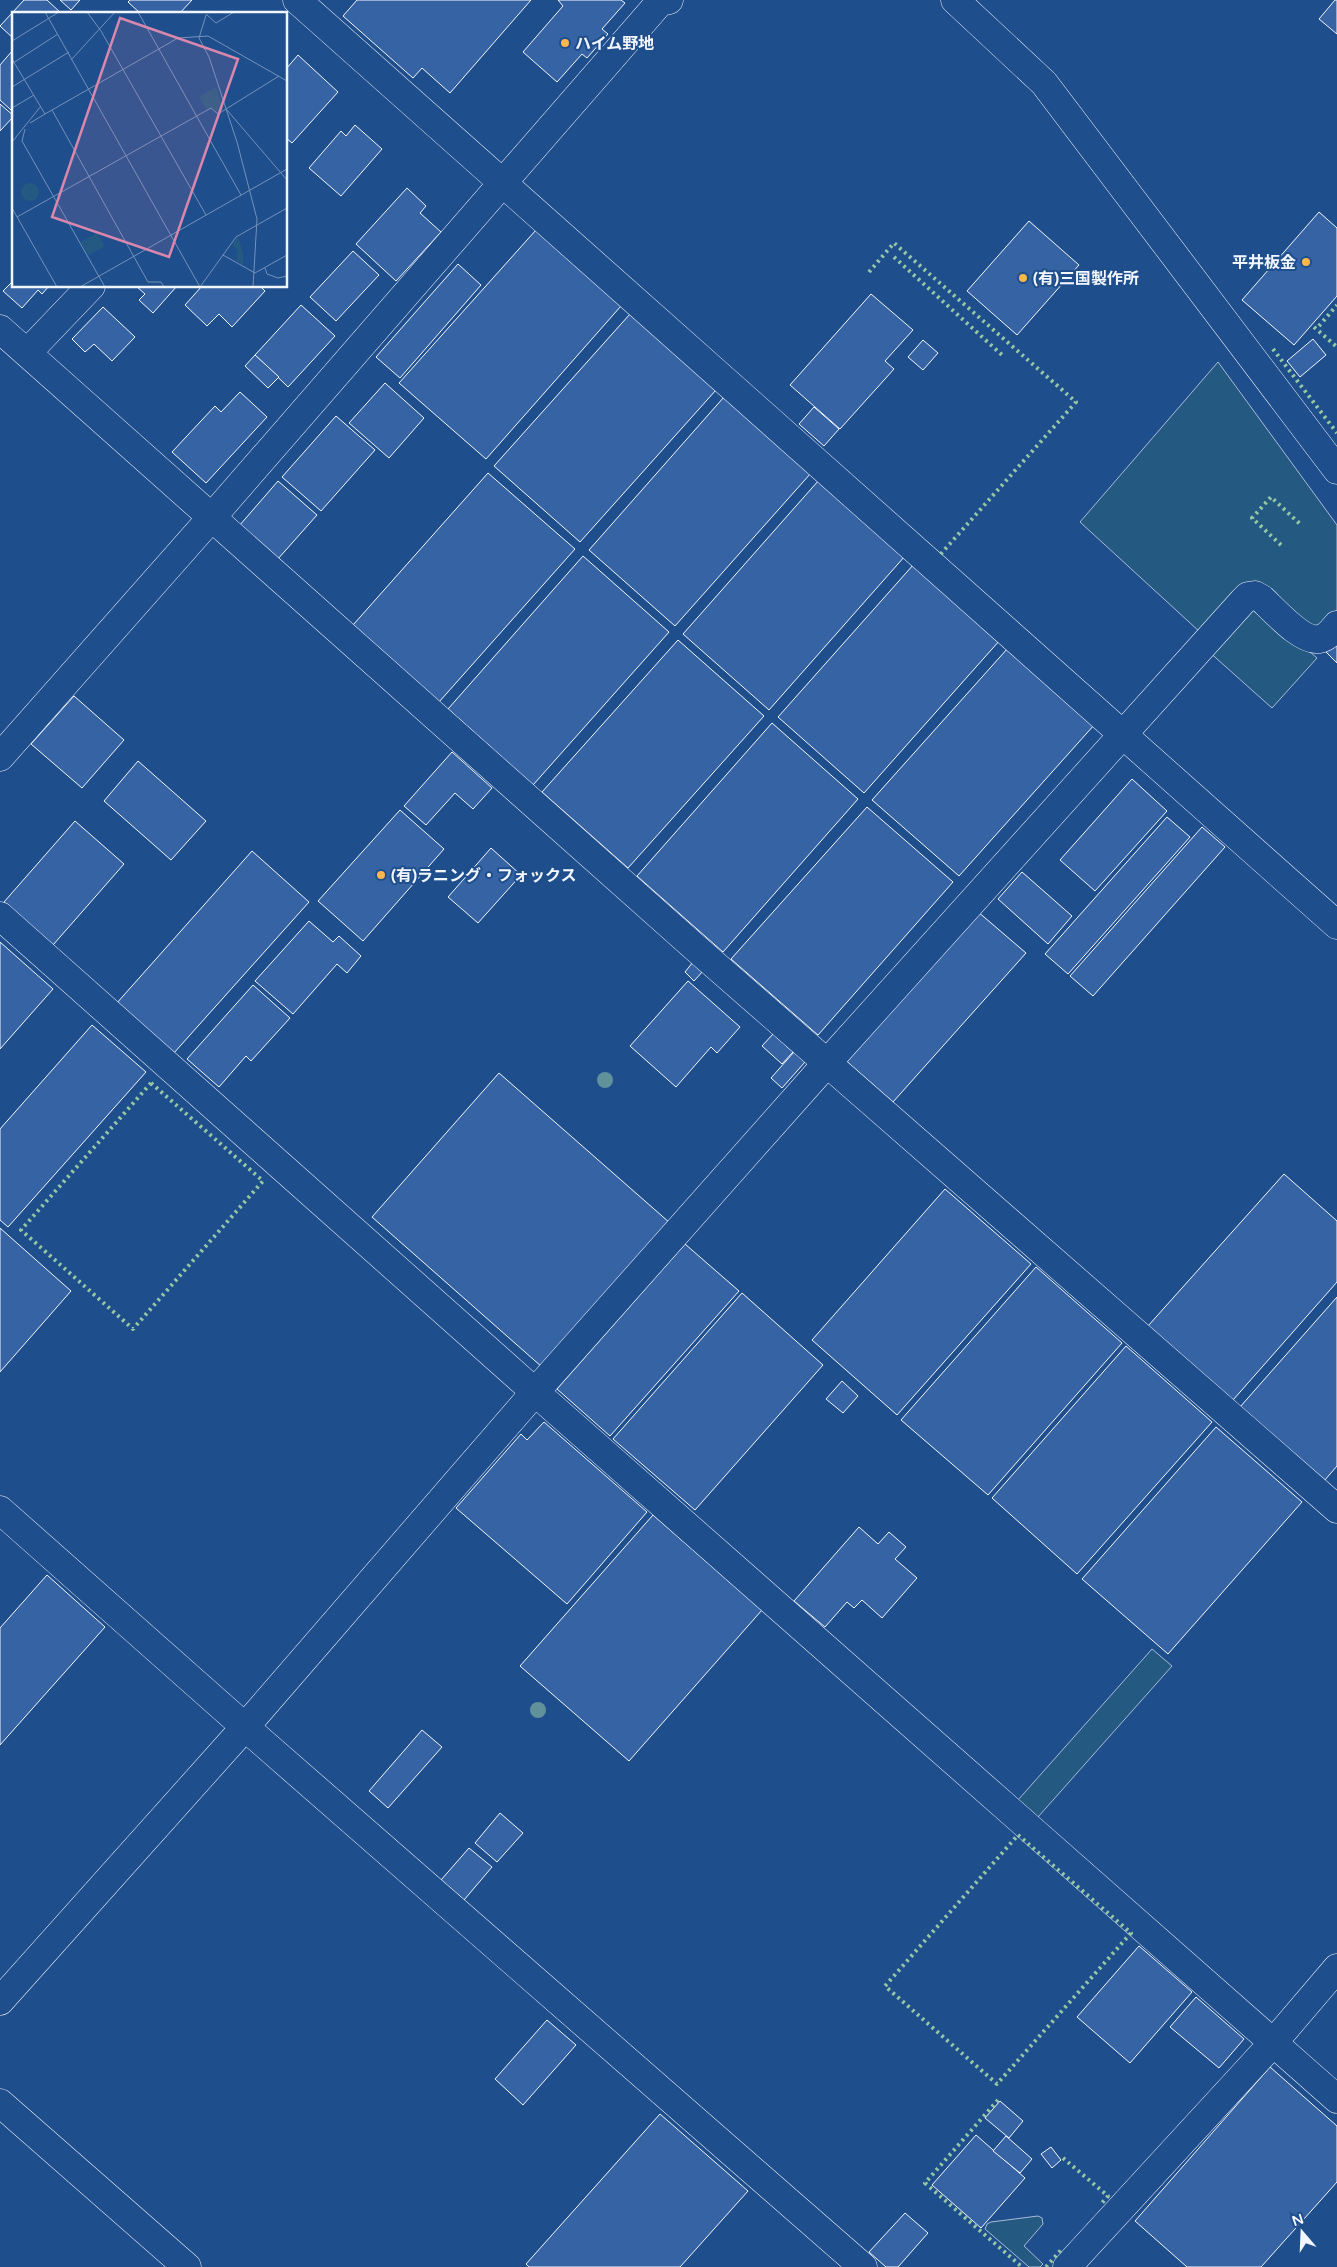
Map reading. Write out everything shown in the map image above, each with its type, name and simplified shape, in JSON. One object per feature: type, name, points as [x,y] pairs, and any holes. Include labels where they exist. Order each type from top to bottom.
[{"type":"street","points":[[297,0],[1337,925]]},
{"type":"street","points":[[0,757],[503,185],[660,2],[669,0]]},
{"type":"street","points":[[955,0],[1044,83],[1337,470]]},
{"type":"street","points":[[27,353],[89,288]]},
{"type":"street","points":[[0,329],[827,1063],[1337,1509]]},
{"type":"street","points":[[0,2001],[244,1727],[535,1392],[827,1063],[1248,596],[1256,595],[1262,599],[1310,639],[1320,639],[1328,635],[1337,625]]},
{"type":"street","points":[[0,916],[535,1392],[1337,2099]]},
{"type":"street","points":[[0,1510],[244,1727],[863,2267]]},
{"type":"street","points":[[1067,2267],[1273,2043],[1337,1968]]},
{"type":"street","points":[[0,2103],[186,2267]]},
{"type":"shaded area","points":[[1218,362],[1337,525],[1337,611],[1326,624],[1312,627],[1265,589],[1201,633],[1080,522]]},
{"type":"shaded area","points":[[1251,600],[1317,658],[1272,708],[1207,650]]},
{"type":"shaded area","points":[[1152,1649],[1172,1666],[1038,1817],[1018,1800]]},
{"type":"shaded area","points":[[1038,2216],[1042,2218],[1043,2224],[1024,2246],[1043,2264],[1040,2267],[1029,2267],[985,2229],[987,2224],[991,2222]]},
{"type":"building","points":[[24,0],[47,0],[60,12],[13,12]]},
{"type":"building","points":[[60,0],[80,0],[71,10]]},
{"type":"building","points":[[130,0],[192,0],[181,12],[139,12],[128,2]]},
{"type":"building","points":[[357,0],[531,0],[450,93],[422,68],[413,78],[343,16]]},
{"type":"building","name":"ハイム野地","points":[[558,0],[621,0],[625,3],[602,29],[608,34],[587,58],[582,54],[557,82],[523,52],[563,6]]},
{"type":"building","points":[[1337,0],[1337,34],[1319,19]]},
{"type":"building","points":[[12,13],[12,37],[0,26]]},
{"type":"building","points":[[12,51],[11,110],[0,100],[0,65]]},
{"type":"building","points":[[298,55],[338,92],[292,143],[288,140],[288,67]]},
{"type":"building","points":[[0,104],[12,114],[12,118],[0,131]]},
{"type":"building","points":[[355,125],[382,149],[341,196],[309,168],[341,131],[346,136]]},
{"type":"building","points":[[407,188],[426,206],[420,213],[441,232],[396,281],[356,244]]},
{"type":"building","name":"平井板金","points":[[1319,212],[1337,228],[1337,296],[1294,345],[1242,300]]},
{"type":"building","name":"(有)三国製作所","points":[[1029,221],[1079,265],[1017,335],[967,291]]},
{"type":"building","points":[[536,230],[621,306],[486,459],[399,383]]},
{"type":"building","points":[[353,251],[379,275],[336,321],[310,297]]},
{"type":"building","points":[[458,264],[481,285],[400,378],[376,357]]},
{"type":"building","points":[[12,282],[12,288],[47,288],[42,294],[38,290],[22,308],[3,291]]},
{"type":"building","points":[[138,288],[175,288],[153,313],[139,300],[145,294]]},
{"type":"building","points":[[200,288],[262,288],[265,291],[232,327],[219,314],[207,326],[185,305]]},
{"type":"building","points":[[871,294],[913,330],[885,361],[894,369],[840,429],[790,385]]},
{"type":"building","points":[[301,305],[335,336],[288,387],[255,355]]},
{"type":"building","points":[[103,307],[135,337],[112,361],[94,344],[85,352],[72,339]]},
{"type":"building","points":[[630,314],[716,390],[580,542],[494,466]]},
{"type":"building","points":[[1313,339],[1326,355],[1300,377],[1287,361]]},
{"type":"building","points":[[923,340],[938,353],[923,370],[908,357]]},
{"type":"building","points":[[255,355],[279,377],[268,388],[245,366]]},
{"type":"building","points":[[385,383],[424,418],[389,458],[349,423]]},
{"type":"building","points":[[240,392],[267,417],[206,483],[172,452],[215,406],[221,412]]},
{"type":"building","points":[[724,397],[811,473],[675,626],[589,550]]},
{"type":"building","points":[[814,407],[839,429],[824,446],[799,424]]},
{"type":"building","points":[[336,416],[375,450],[321,511],[282,477]]},
{"type":"building","points":[[488,473],[575,549],[439,702],[353,625]]},
{"type":"building","points":[[819,480],[905,556],[769,710],[683,634]]},
{"type":"building","points":[[278,481],[317,515],[277,560],[239,526]]},
{"type":"building","points":[[583,556],[669,632],[533,785],[448,709]]},
{"type":"building","points":[[914,564],[1000,640],[864,793],[778,717]]},
{"type":"building","points":[[1337,639],[1337,663],[1325,651]]},
{"type":"building","points":[[678,640],[764,716],[628,868],[542,792]]},
{"type":"building","points":[[1008,648],[1095,724],[959,876],[872,800]]},
{"type":"building","points":[[74,696],[124,740],[82,788],[31,744]]},
{"type":"building","points":[[772,723],[858,799],[723,952],[637,876]]},
{"type":"building","points":[[452,752],[492,788],[473,809],[455,793],[426,825],[404,806]]},
{"type":"building","points":[[138,761],[206,821],[171,860],[104,801]]},
{"type":"building","points":[[1132,779],[1167,811],[1095,891],[1060,860]]},
{"type":"building","points":[[867,807],[953,882],[818,1035],[731,959]]},
{"type":"building","name":"(有)ラニング・フォックス","points":[[400,810],[444,849],[363,941],[318,901]]},
{"type":"building","points":[[1167,817],[1190,837],[1068,974],[1045,954]]},
{"type":"building","points":[[75,821],[124,864],[53,945],[4,902]]},
{"type":"building","points":[[1202,827],[1225,847],[1093,996],[1070,976]]},
{"type":"building","points":[[491,848],[521,875],[478,923],[448,897]]},
{"type":"building","points":[[252,851],[309,902],[173,1054],[116,1004]]},
{"type":"building","points":[[1022,872],[1072,916],[1048,944],[998,899]]},
{"type":"building","points":[[977,911],[1026,953],[893,1102],[845,1060]]},
{"type":"building","points":[[309,921],[333,942],[339,936],[361,956],[347,973],[337,964],[293,1014],[255,981]]},
{"type":"building","points":[[0,942],[53,989],[0,1049]]},
{"type":"building","points":[[693,962],[703,971],[694,981],[685,972]]},
{"type":"building","points":[[688,981],[740,1027],[717,1053],[711,1047],[676,1087],[630,1046]]},
{"type":"building","points":[[253,985],[290,1018],[251,1061],[246,1056],[219,1087],[187,1059]]},
{"type":"building","points":[[92,1025],[146,1072],[8,1227],[0,1220],[0,1129]]},
{"type":"building","points":[[773,1034],[793,1052],[782,1064],[762,1046]]},
{"type":"building","points":[[794,1052],[805,1062],[782,1088],[771,1078]]},
{"type":"building","points":[[499,1073],[670,1223],[542,1367],[372,1217]]},
{"type":"building","points":[[1284,1174],[1337,1221],[1337,1282],[1233,1400],[1148,1326]]},
{"type":"building","points":[[945,1189],[1031,1264],[897,1415],[812,1340]]},
{"type":"building","points":[[0,1228],[71,1291],[0,1372]]},
{"type":"building","points":[[685,1244],[739,1291],[610,1436],[557,1389]]},
{"type":"building","points":[[1036,1267],[1122,1343],[988,1495],[901,1420]]},
{"type":"building","points":[[742,1293],[823,1365],[695,1510],[613,1439]]},
{"type":"building","points":[[1337,1297],[1337,1466],[1324,1481],[1240,1407]]},
{"type":"building","points":[[1126,1346],[1212,1422],[1077,1574],[992,1498]]},
{"type":"building","points":[[842,1381],[858,1396],[843,1413],[826,1399]]},
{"type":"building","points":[[544,1422],[647,1512],[567,1604],[456,1508],[521,1434],[527,1440]]},
{"type":"building","points":[[1216,1427],[1302,1502],[1168,1654],[1082,1579]]},
{"type":"building","points":[[653,1515],[762,1610],[629,1761],[520,1666]]},
{"type":"building","points":[[859,1527],[878,1544],[889,1532],[906,1547],[895,1559],[917,1578],[882,1618],[862,1600],[854,1608],[847,1602],[825,1627],[794,1601]]},
{"type":"building","points":[[47,1575],[105,1627],[0,1745],[0,1628]]},
{"type":"building","points":[[422,1730],[442,1747],[388,1808],[369,1791]]},
{"type":"building","points":[[500,1813],[523,1833],[497,1862],[475,1843]]},
{"type":"building","points":[[469,1848],[492,1867],[464,1900],[441,1880]]},
{"type":"building","points":[[1139,1946],[1192,1992],[1130,2063],[1077,2017]]},
{"type":"building","points":[[1196,1997],[1244,2039],[1219,2068],[1170,2027]]},
{"type":"building","points":[[547,2020],[576,2045],[523,2105],[495,2079]]},
{"type":"building","points":[[1270,2067],[1337,2126],[1337,2182],[1261,2267],[1187,2267],[1135,2221]]},
{"type":"building","points":[[1000,2101],[1023,2121],[1009,2138],[985,2118]]},
{"type":"building","points":[[660,2114],[748,2191],[680,2267],[529,2267],[526,2264]]},
{"type":"building","points":[[976,2135],[1025,2178],[981,2228],[932,2185]]},
{"type":"building","points":[[1006,2136],[1032,2159],[1020,2173],[993,2151]]},
{"type":"building","points":[[1051,2147],[1061,2160],[1052,2168],[1041,2154]]},
{"type":"building","points":[[905,2213],[928,2233],[898,2267],[886,2267],[869,2252]]},
{"type":"hedge","points":[[869,272],[894,243],[1076,402],[939,556]]},
{"type":"hedge","points":[[894,257],[1002,355]]},
{"type":"hedge","points":[[1319,326],[1337,305]]},
{"type":"hedge","points":[[1314,327],[1337,347]]},
{"type":"hedge","points":[[1273,349],[1337,433]]},
{"type":"hedge","points":[[1281,545],[1252,518],[1271,497],[1300,524]]},
{"type":"hedge","points":[[151,1083],[263,1181],[133,1329],[21,1230],[151,1083]]},
{"type":"hedge","points":[[1018,1835],[1131,1933],[997,2084],[885,1986],[1018,1835]]},
{"type":"hedge","points":[[998,2100],[925,2183],[1022,2267]]},
{"type":"hedge","points":[[1063,2158],[1108,2196],[1102,2203]]},
{"type":"hedge","points":[[1046,2267],[1061,2250]]},
{"type":"place","name":"ハイム野地","points":[[565,43]]},
{"type":"place","name":"平井板金","points":[[1306,262]]},
{"type":"place","name":"(有)三国製作所","points":[[1023,278]]},
{"type":"place","name":"(有)ラニング・フォックス","points":[[381,875]]}]
